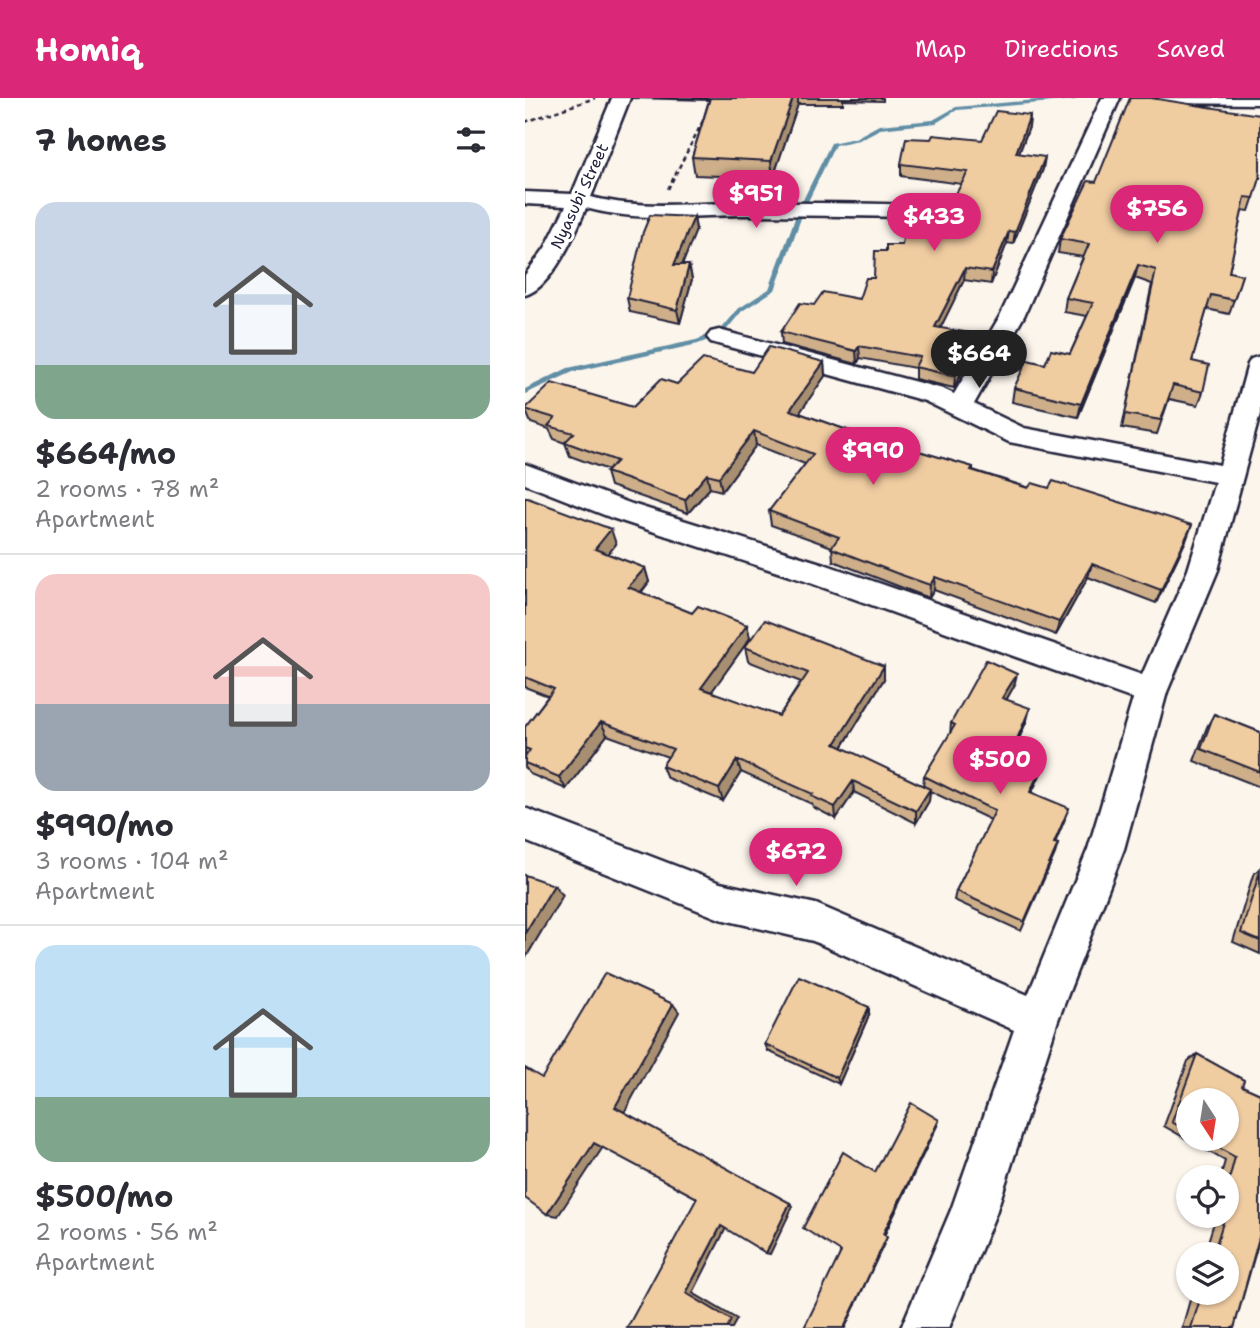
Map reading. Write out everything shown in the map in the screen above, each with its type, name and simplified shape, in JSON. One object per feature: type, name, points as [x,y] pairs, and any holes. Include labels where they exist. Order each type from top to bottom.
[{"type":"street","name":"Nyasubi Street","points":[[525,288],[536,278],[550,257],[580,200],[621,98]]},
{"type":"street","points":[[960,406],[1012,316],[1111,98]]},
{"type":"street","points":[[1156,98],[1260,99]]},
{"type":"street","points":[[525,198],[580,200],[616,210],[657,212],[740,209],[939,211]]},
{"type":"street","points":[[719,337],[899,384],[960,406],[1018,436],[1231,476]]},
{"type":"street","points":[[925,1328],[973,1213],[1038,1020],[1106,849],[1151,692],[1203,570],[1260,364]]},
{"type":"street","points":[[525,473],[622,511],[813,572],[1151,692]]},
{"type":"street","points":[[525,824],[566,843],[720,901],[816,923],[1038,1020]]},
{"type":"path","points":[[525,122],[542,114],[596,98]]},
{"type":"path","points":[[657,212],[708,109]]},
{"type":"building","points":[[710,98],[793,98],[771,161],[692,157]]},
{"type":"building","points":[[1130,98],[1151,98],[1260,115],[1260,178],[1254,198],[1245,197],[1229,272],[1242,275],[1234,300],[1211,295],[1192,361],[1209,365],[1203,392],[1173,385],[1161,420],[1125,414],[1156,270],[1138,265],[1081,404],[1014,388],[1027,360],[1045,364],[1051,350],[1070,354],[1093,303],[1066,298],[1089,244],[1060,239],[1088,181],[1096,182]]},
{"type":"building","points":[[996,111],[1030,115],[1016,153],[1045,157],[1015,232],[1009,231],[992,272],[965,268],[935,327],[976,334],[955,376],[915,367],[920,357],[859,346],[856,351],[781,332],[800,303],[814,305],[823,292],[859,299],[866,278],[874,278],[875,251],[886,251],[886,245],[902,245],[904,232],[928,234],[952,201],[968,172],[901,164],[906,138],[931,139],[933,135],[982,140]]},
{"type":"building","points":[[650,215],[694,217],[674,265],[689,265],[677,310],[627,298],[643,232]]},
{"type":"building","points":[[769,347],[824,362],[790,410],[847,430],[973,467],[971,470],[1028,488],[1032,483],[1049,488],[1053,481],[1192,525],[1161,590],[1092,564],[1059,622],[935,577],[930,585],[896,573],[831,548],[839,537],[769,511],[813,454],[754,431],[719,477],[707,474],[685,500],[606,472],[617,461],[565,442],[574,433],[548,426],[555,418],[525,409],[552,383],[633,407],[661,379],[677,384],[703,359],[752,372]]},
{"type":"building","points":[[525,497],[611,529],[595,549],[645,568],[628,587],[692,613],[698,606],[747,625],[701,688],[779,716],[808,673],[745,647],[765,620],[884,666],[835,744],[930,789],[916,811],[853,781],[835,807],[811,796],[813,794],[737,760],[719,789],[662,766],[673,749],[601,722],[559,777],[525,763],[525,757],[530,750],[525,748],[525,727],[554,689],[525,677]]},
{"type":"building","points":[[986,660],[1017,674],[1002,698],[1030,708],[1013,749],[1044,762],[1030,792],[1069,808],[1054,843],[1058,844],[1024,922],[956,891],[995,811],[924,776],[955,725],[951,723]]},
{"type":"building","points":[[1214,714],[1260,732],[1260,772],[1201,749]]},
{"type":"building","points":[[1260,871],[1260,941],[1241,933]]},
{"type":"building","points":[[525,875],[554,885],[525,933]]},
{"type":"building","points":[[605,973],[673,1004],[615,1107],[790,1203],[766,1253],[721,1226],[686,1293],[731,1320],[727,1328],[627,1328],[697,1198],[594,1143],[547,1214],[525,1198],[525,1068],[542,1078]]},
{"type":"building","points":[[799,976],[869,1007],[837,1078],[765,1044]]},
{"type":"building","points":[[1197,1054],[1244,1080],[1242,1086],[1260,1094],[1260,1234],[1234,1328],[1191,1328],[1198,1305],[1239,1305],[1239,1242],[1217,1242],[1221,1228],[1239,1228],[1239,1165],[1233,1165],[1235,1157],[1226,1152],[1239,1152],[1239,1088],[1184,1088]]},
{"type":"building","points":[[911,1103],[939,1120],[883,1234],[887,1237],[844,1328],[804,1328],[841,1252],[803,1228],[843,1152],[875,1172]]},
{"type":"waterway","points":[[525,392],[571,370],[698,342],[721,333],[740,310],[772,290],[801,210],[833,144],[857,139],[879,127],[934,122],[956,109],[1075,98]]}]
